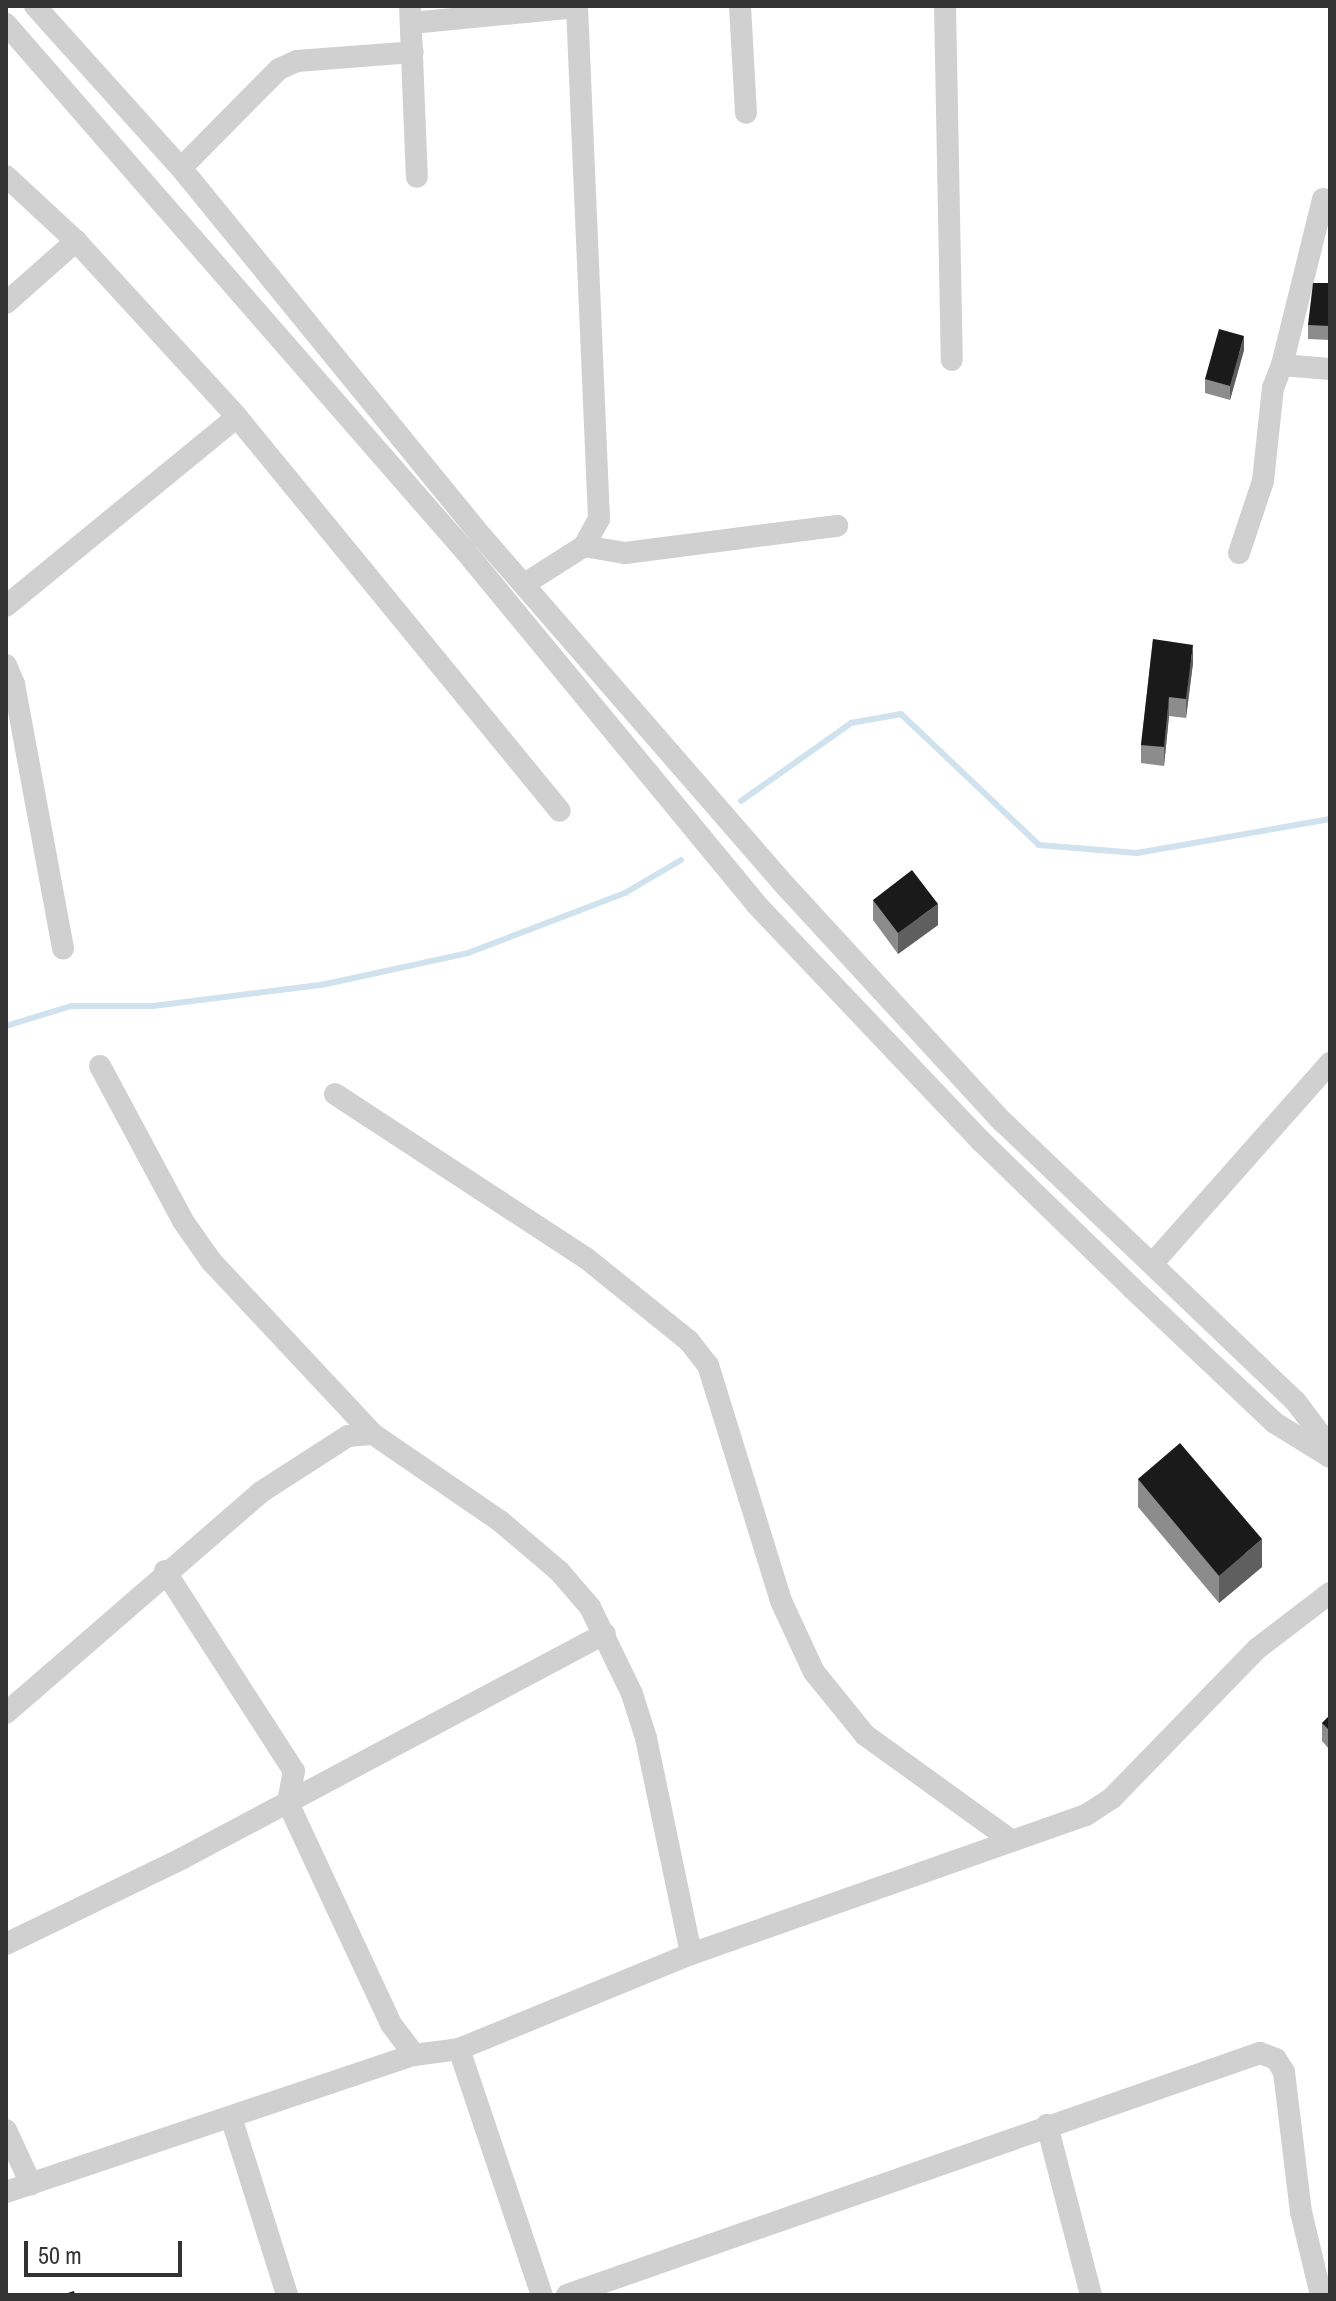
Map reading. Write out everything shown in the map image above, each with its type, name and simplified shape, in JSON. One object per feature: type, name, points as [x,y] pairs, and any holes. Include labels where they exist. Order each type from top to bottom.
[{"type":"street","points":[[35,6],[181,168],[483,538],[526,583],[802,904],[1002,1121],[1296,1402],[1330,1447]]},
{"type":"street","points":[[417,177],[410,14],[577,6],[599,519],[584,546],[526,583]]},
{"type":"street","points":[[740,6],[746,113]]},
{"type":"street","points":[[945,6],[952,360]]},
{"type":"street","points":[[6,24],[466,552],[755,903],[981,1141],[1110,1267],[1275,1423],[1330,1457]]},
{"type":"street","points":[[181,168],[279,69],[297,61],[413,52]]},
{"type":"street","points":[[6,176],[76,241],[237,417],[560,811]]},
{"type":"street","points":[[1239,553],[1263,481],[1273,388],[1282,365],[1323,199]]},
{"type":"street","points":[[6,303],[76,241]]},
{"type":"street","points":[[1282,365],[1330,369]]},
{"type":"street","points":[[6,606],[237,417]]},
{"type":"street","points":[[584,546],[625,553],[837,526]]},
{"type":"street","points":[[6,665],[12,710],[63,949]]},
{"type":"street","points":[[1153,1263],[1330,1063]]},
{"type":"street","points":[[100,1066],[183,1221],[211,1261],[373,1434],[451,1485],[535,1551],[590,1607],[605,1634],[646,1738],[691,1954]]},
{"type":"street","points":[[335,1094],[586,1258],[689,1341],[708,1365],[781,1601],[814,1672],[865,1735],[1009,1839]]},
{"type":"street","points":[[6,1713],[165,1571],[261,1492],[348,1436],[373,1434]]},
{"type":"street","points":[[165,1571],[294,1771],[288,1803],[391,2024],[414,2055]]},
{"type":"street","points":[[6,2192],[414,2055],[459,2049],[691,1954],[1009,1839],[1086,1815],[1112,1798],[1258,1648],[1330,1593]]},
{"type":"street","points":[[6,1944],[288,1803],[605,1634]]},
{"type":"street","points":[[459,2049],[542,2295]]},
{"type":"street","points":[[567,2295],[928,2172],[1047,2125],[1238,2057],[1270,2055],[1284,2072],[1301,2212],[1321,2295]]},
{"type":"street","points":[[231,2117],[287,2295]]},
{"type":"street","points":[[1047,2125],[1091,2295]]},
{"type":"street","points":[[6,2130],[31,2184]]},
{"type":"building","points":[[1313,283],[1330,283],[1330,326],[1308,325]]},
{"type":"building","points":[[1219,329],[1244,336],[1230,386],[1205,379]]},
{"type":"building","points":[[1153,639],[1193,645],[1186,699],[1169,697],[1164,747],[1141,745]]},
{"type":"building","points":[[912,870],[938,904],[898,933],[873,900]]},
{"type":"building","points":[[1180,1443],[1262,1539],[1219,1576],[1138,1479]]},
{"type":"building","points":[[1330,1715],[1330,1731],[1322,1723]]},
{"type":"waterway","points":[[741,801],[851,723],[901,714],[1039,845],[1137,853],[1330,819]]},
{"type":"waterway","points":[[6,1026],[71,1006],[153,1006],[326,984],[468,953],[625,893],[681,860]]}]
